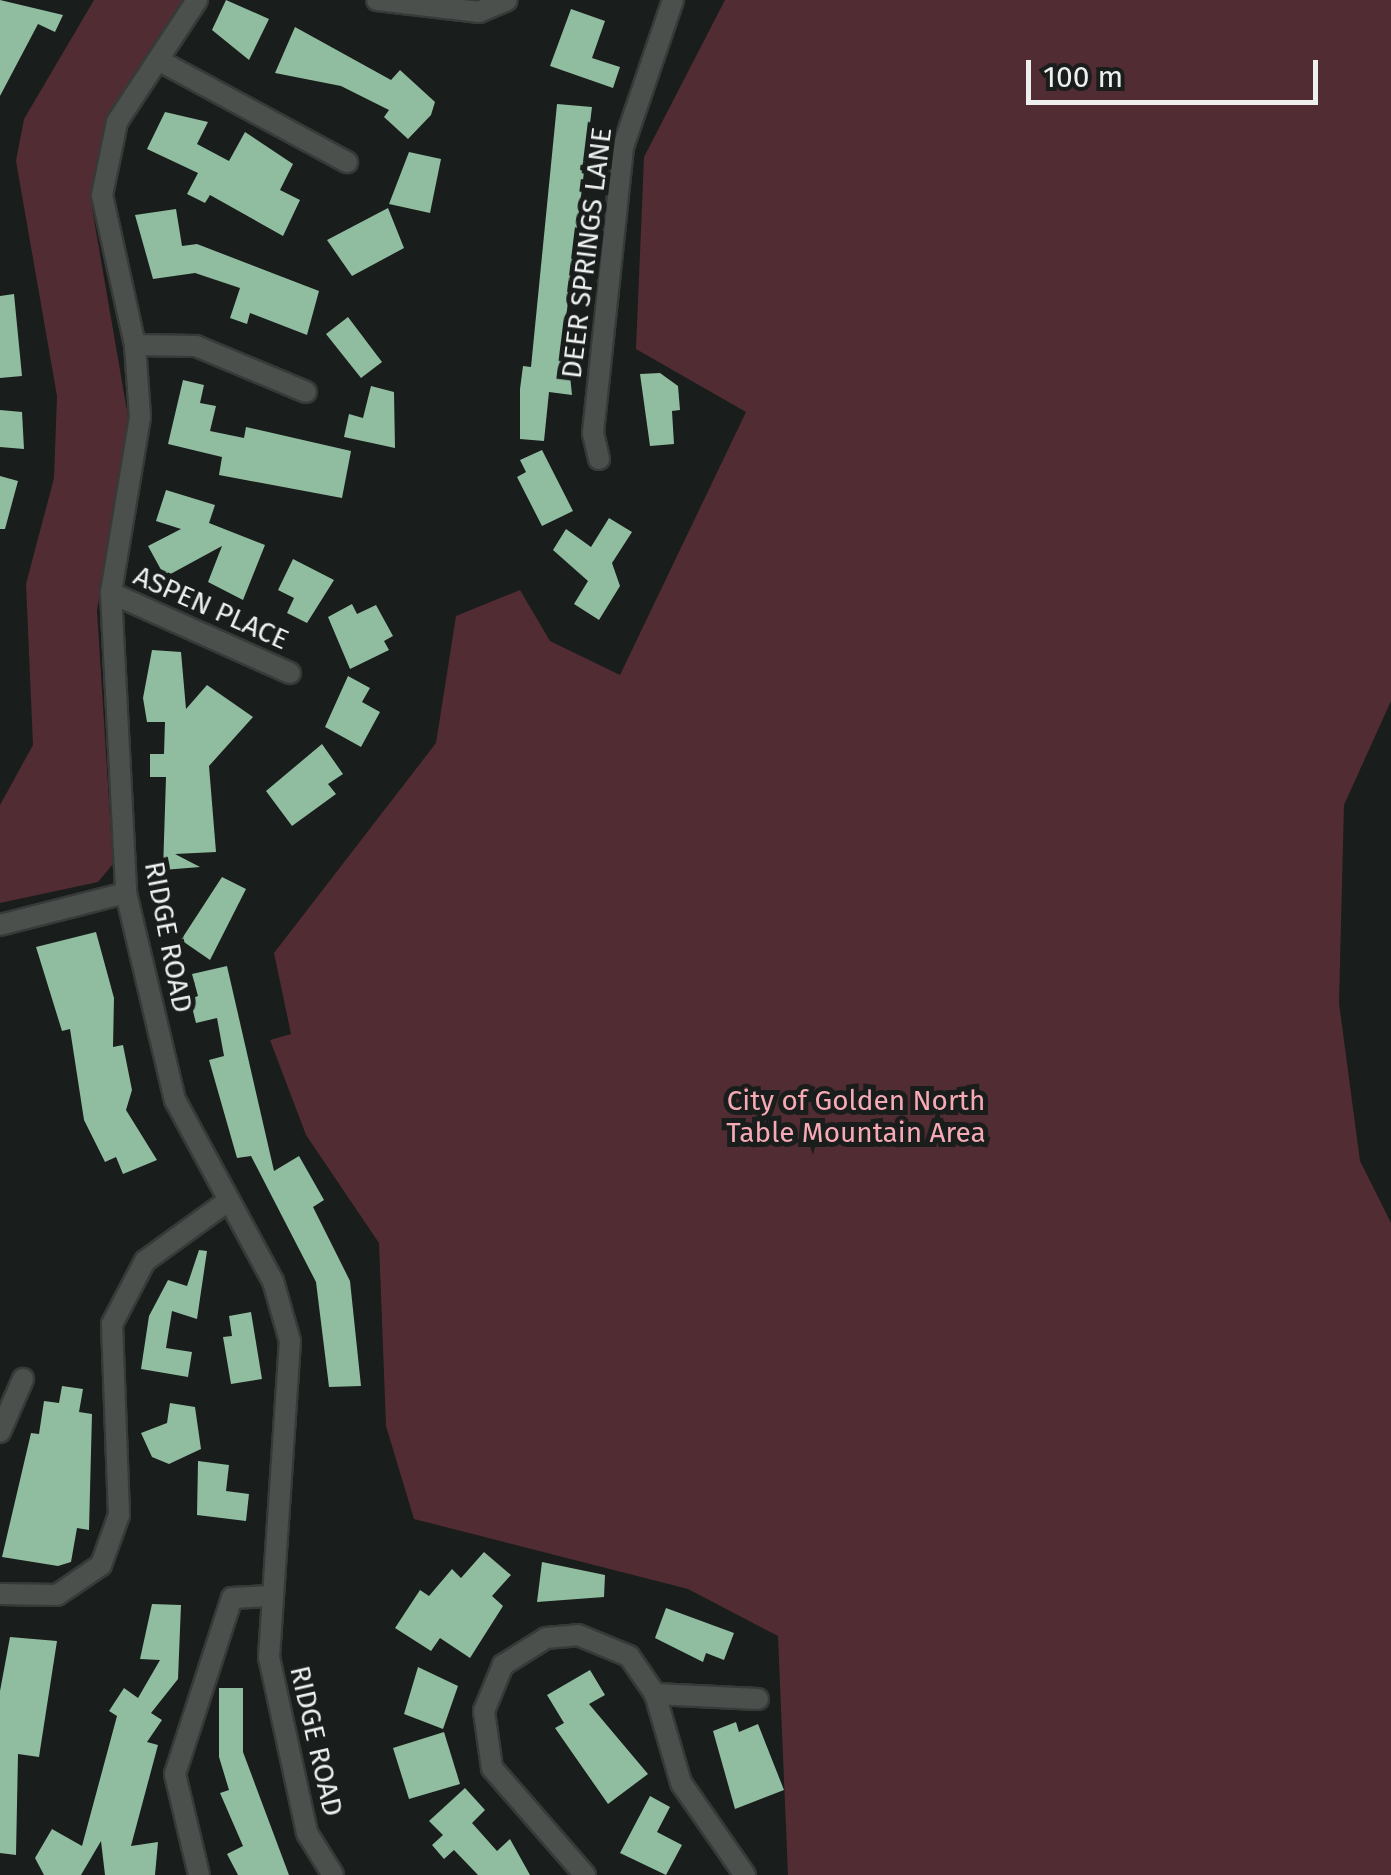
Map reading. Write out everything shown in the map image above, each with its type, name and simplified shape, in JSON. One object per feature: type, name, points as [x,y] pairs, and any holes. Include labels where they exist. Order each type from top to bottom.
[{"type":"street","name":"RIDGE ROAD","points":[[198,0],[118,122],[102,195],[135,345],[134,484],[110,593],[126,893],[175,1100],[273,1281],[290,1341],[270,1596],[284,1752],[307,1833],[334,1875]]},
{"type":"street","points":[[377,0],[479,12],[507,0]]},
{"type":"street","name":"DEER SPRINGS LANE","points":[[599,458],[593,432],[623,147],[672,0]]},
{"type":"street","points":[[158,60],[347,162]]},
{"type":"street","points":[[135,345],[196,346],[306,392]]},
{"type":"street","name":"ASPEN PLACE","points":[[110,593],[290,673]]},
{"type":"street","points":[[0,925],[126,893]]},
{"type":"street","points":[[0,1594],[58,1596],[101,1565],[118,1515],[112,1324],[146,1262],[228,1201]]},
{"type":"street","points":[[0,1432],[24,1379]]},
{"type":"street","points":[[198,1875],[175,1774],[232,1598],[270,1596]]},
{"type":"street","points":[[585,1875],[492,1768],[487,1694],[504,1665],[560,1635],[618,1647],[655,1694],[681,1783],[745,1875]]},
{"type":"street","points":[[655,1694],[758,1698]]},
{"type":"green space","points":[[94,0],[184,0],[104,138],[92,208],[130,428],[97,610],[113,864],[98,882],[0,903],[0,805],[33,745],[26,584],[54,478],[57,396],[16,161],[24,119]]},
{"type":"green space","name":"City of Golden North Table Mountain Area","points":[[725,0],[1391,0],[1391,701],[1344,805],[1339,1003],[1360,1161],[1391,1223],[1391,1875],[788,1875],[778,1636],[688,1589],[414,1519],[386,1426],[379,1243],[306,1135],[270,1040],[291,1034],[274,953],[436,743],[456,616],[520,590],[550,641],[620,675],[746,412],[636,349],[644,157]]},
{"type":"building","points":[[0,0],[63,15],[55,32],[38,24],[0,96]]},
{"type":"building","points":[[226,0],[269,19],[249,60],[212,30]]},
{"type":"building","points":[[571,9],[605,21],[592,58],[620,67],[613,88],[550,66]]},
{"type":"building","points":[[295,27],[391,80],[400,70],[435,102],[431,115],[408,139],[384,117],[389,110],[341,86],[275,73]]},
{"type":"building","points":[[557,104],[592,107],[565,326],[572,395],[549,392],[544,441],[520,439],[520,389],[523,366],[531,367]]},
{"type":"building","points":[[165,112],[208,122],[197,144],[229,161],[245,132],[293,164],[280,190],[300,200],[283,236],[210,195],[205,203],[187,194],[198,173],[147,149]]},
{"type":"building","points":[[409,152],[441,159],[430,213],[389,204]]},
{"type":"building","points":[[388,208],[404,248],[352,276],[327,240]]},
{"type":"building","points":[[176,209],[182,246],[197,244],[319,291],[307,335],[250,313],[247,324],[230,318],[240,288],[195,273],[153,279],[135,215]]},
{"type":"building","points":[[14,294],[22,376],[0,378],[0,296]]},
{"type":"building","points":[[348,317],[382,362],[361,378],[326,334]]},
{"type":"building","points":[[660,373],[678,386],[680,410],[672,411],[674,444],[650,446],[640,374]]},
{"type":"building","points":[[183,380],[204,385],[200,403],[216,406],[210,431],[244,438],[246,427],[351,451],[342,498],[219,475],[222,457],[168,444]]},
{"type":"building","points":[[371,386],[394,392],[395,448],[344,437],[349,414],[363,418]]},
{"type":"building","points":[[0,410],[22,412],[24,449],[0,447]]},
{"type":"building","points":[[542,450],[573,511],[542,526],[517,477],[526,472],[520,460]]},
{"type":"building","points":[[0,476],[18,481],[5,529],[0,529]]},
{"type":"building","points":[[166,490],[215,505],[209,523],[265,545],[243,600],[208,582],[222,546],[165,577],[148,546],[181,529],[156,521]]},
{"type":"building","points":[[609,518],[632,532],[612,563],[620,586],[599,620],[574,604],[588,581],[553,550],[566,529],[591,547]]},
{"type":"building","points":[[293,559],[334,580],[307,623],[287,613],[294,598],[278,590]]},
{"type":"building","points":[[352,604],[357,614],[376,605],[393,636],[384,641],[389,650],[350,669],[328,617]]},
{"type":"building","points":[[152,650],[181,652],[186,709],[207,685],[253,717],[209,766],[216,852],[175,854],[200,867],[163,870],[166,777],[150,777],[150,754],[164,754],[165,722],[147,722],[143,698]]},
{"type":"building","points":[[348,676],[370,688],[362,702],[380,712],[361,747],[325,727]]},
{"type":"building","points":[[322,744],[343,774],[328,784],[336,794],[292,826],[266,791]]},
{"type":"building","points":[[222,877],[246,889],[210,960],[181,940]]},
{"type":"building","points":[[96,932],[114,998],[113,1047],[123,1045],[132,1090],[126,1110],[157,1160],[123,1174],[116,1157],[105,1162],[84,1120],[70,1029],[62,1031],[36,947]]},
{"type":"building","points":[[227,966],[274,1171],[299,1156],[324,1200],[313,1207],[350,1281],[361,1386],[329,1387],[316,1282],[251,1156],[237,1158],[209,1060],[224,1056],[217,1018],[196,1023],[190,999],[198,996],[192,974]]},
{"type":"building","points":[[199,1250],[207,1251],[197,1319],[172,1311],[166,1348],[192,1352],[188,1377],[141,1369],[149,1316],[168,1280],[187,1286]]},
{"type":"building","points":[[251,1312],[262,1379],[231,1384],[223,1337],[232,1336],[229,1316]]},
{"type":"building","points":[[62,1386],[83,1389],[79,1412],[92,1414],[89,1530],[77,1528],[71,1562],[58,1566],[2,1557],[31,1433],[39,1434],[44,1401],[59,1403]]},
{"type":"building","points":[[170,1403],[195,1407],[201,1449],[169,1464],[152,1457],[141,1433],[167,1423]]},
{"type":"building","points":[[198,1461],[229,1465],[226,1491],[249,1494],[246,1521],[197,1515]]},
{"type":"building","points":[[484,1552],[511,1575],[492,1596],[503,1606],[470,1658],[440,1638],[431,1651],[395,1628],[420,1590],[429,1596],[452,1569],[461,1578]]},
{"type":"building","points":[[542,1562],[605,1575],[604,1597],[537,1602]]},
{"type":"building","points":[[152,1604],[181,1605],[178,1679],[151,1713],[162,1720],[147,1742],[158,1745],[131,1846],[158,1842],[155,1875],[105,1875],[101,1841],[81,1875],[44,1875],[35,1858],[52,1829],[82,1846],[117,1716],[109,1711],[124,1688],[138,1698],[160,1660],[140,1659]]},
{"type":"building","points":[[666,1608],[734,1633],[724,1660],[706,1653],[703,1662],[655,1638]]},
{"type":"building","points":[[10,1637],[57,1641],[39,1757],[18,1754],[16,1855],[0,1853],[0,1691]]},
{"type":"building","points":[[418,1667],[458,1686],[443,1729],[404,1714]]},
{"type":"building","points":[[590,1670],[605,1695],[589,1704],[648,1774],[608,1804],[555,1728],[564,1723],[547,1695]]},
{"type":"building","points":[[219,1688],[243,1688],[243,1752],[289,1875],[238,1875],[227,1854],[243,1846],[220,1793],[229,1790],[219,1757]]},
{"type":"building","points":[[736,1722],[739,1732],[758,1724],[784,1790],[735,1809],[713,1731]]},
{"type":"building","points":[[444,1732],[460,1784],[409,1799],[393,1748]]},
{"type":"building","points":[[465,1788],[485,1810],[472,1823],[497,1851],[510,1839],[530,1875],[478,1875],[454,1850],[444,1859],[432,1845],[443,1835],[429,1821]]},
{"type":"building","points":[[650,1796],[670,1807],[657,1832],[682,1845],[666,1875],[620,1853]]}]
